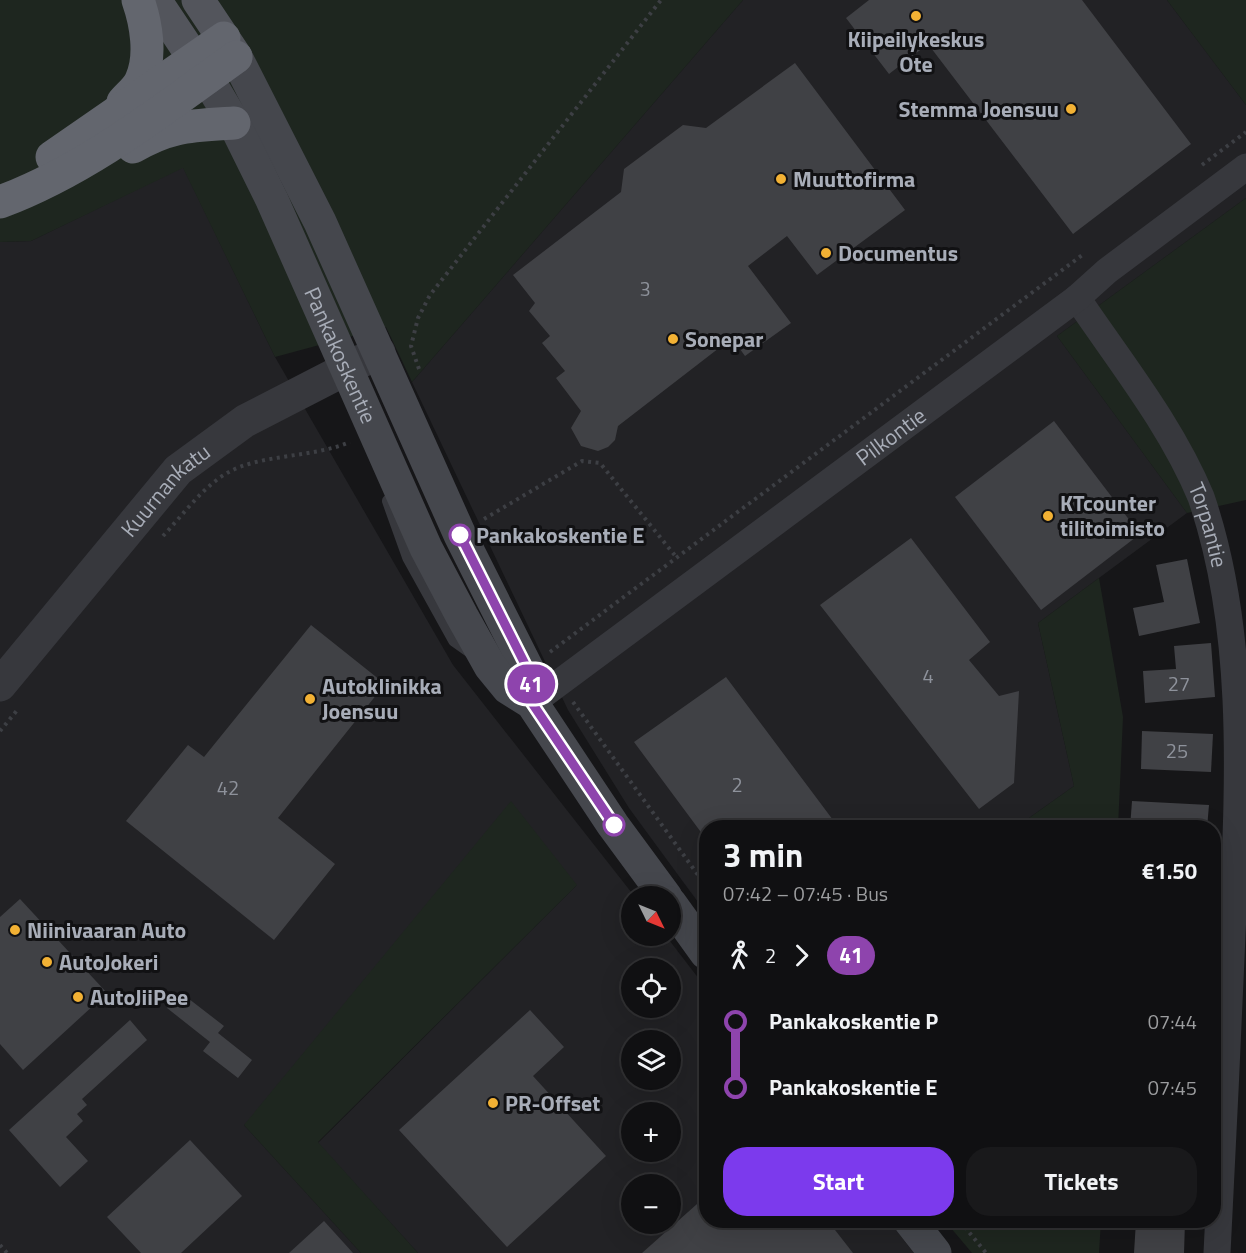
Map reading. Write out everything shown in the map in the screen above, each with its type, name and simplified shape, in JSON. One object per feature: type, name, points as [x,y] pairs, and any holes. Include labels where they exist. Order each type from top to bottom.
[{"type":"highway","points":[[116,111],[141,80],[145,61],[147,50],[143,17],[138,0]]},
{"type":"highway","points":[[0,202],[27,192],[81,164],[201,68],[230,48]]},
{"type":"highway","points":[[0,181],[42,164],[116,111],[201,68]]},
{"type":"highway","points":[[81,164],[107,162],[159,132],[186,126],[234,123]]},
{"type":"main road","name":"Pankakoskentie","points":[[155,0],[201,68],[234,123],[306,274],[345,369],[426,548],[490,666],[508,688],[532,703],[658,886]]},
{"type":"main road","name":"Pankakoskentie","points":[[198,0],[230,48],[320,222],[460,535],[530,674],[532,703]]},
{"type":"main road","points":[[681,918],[699,943]]},
{"type":"main road","points":[[915,1228],[935,1253]]},
{"type":"street","name":"Pilkontie","points":[[532,703],[1077,298],[1107,271],[1246,167]]},
{"type":"street","name":"Torpantie","points":[[1077,298],[1167,428],[1202,498],[1227,580],[1239,661],[1239,790],[1221,1169]]},
{"type":"street","name":"Kuurnankatu","points":[[11,694],[178,470],[245,421],[379,352]]},
{"type":"street","name":"Torpantie","points":[[1217,1253],[1218,1228]]},
{"type":"path","points":[[421,374],[411,346],[418,318],[430,296],[661,0]]},
{"type":"path","points":[[1201,166],[1246,132]]},
{"type":"path","points":[[547,654],[1092,248]]},
{"type":"path","points":[[155,544],[228,472],[246,465],[316,454],[376,438]]},
{"type":"path","points":[[484,519],[582,461],[600,463],[677,558]]},
{"type":"path","points":[[0,731],[11,694]]},
{"type":"path","points":[[966,1228],[986,1253]]},
{"type":"path","points":[[0,1245],[7,1253]]},
{"type":"shaded area","points":[[0,0],[743,0],[412,382],[386,327],[275,357],[183,168],[31,241],[0,242]]},
{"type":"shaded area","points":[[743,0],[1167,0],[1246,105],[1246,198],[1057,336],[1187,513],[1038,623],[1074,786],[1026,820],[699,820],[699,903],[629,808],[568,710],[412,382]]},
{"type":"shaded area","points":[[1167,0],[1246,0],[1246,105]]},
{"type":"shaded area","points":[[183,167],[275,357],[453,665],[626,886],[621,886],[621,946],[674,946],[699,979],[699,1228],[894,1228],[914,1253],[418,1253],[318,1143],[577,885],[244,1125],[361,1253],[0,1253],[0,242],[31,241]]},
{"type":"shaded area","points":[[1246,198],[1246,500],[1187,513],[1057,336]]},
{"type":"shaded area","points":[[1099,578],[1123,717],[1118,820],[1026,820],[1074,786],[1038,623]]},
{"type":"shaded area","points":[[511,801],[577,885],[318,1142],[418,1253],[361,1253],[244,1125]]},
{"type":"shaded area","points":[[951,1228],[1101,1228],[1099,1253],[972,1253]]},
{"type":"building","name":"Stemma Joensuu","points":[[869,0],[1082,0],[1191,144],[1073,234],[928,44],[889,74],[846,18]]},
{"type":"building","points":[[795,63],[905,210],[817,275],[787,236],[748,266],[791,323],[745,356],[732,338],[618,426],[615,440],[608,447],[598,451],[581,446],[571,428],[581,411],[556,378],[565,371],[542,343],[550,336],[529,311],[535,303],[513,275],[621,192],[624,169],[683,125],[706,128]]},
{"type":"building","name":"KTcounter tilitoimisto","points":[[1054,421],[1140,534],[1041,610],[955,497]]},
{"type":"building","points":[[911,538],[990,642],[969,660],[999,696],[1019,691],[1014,783],[979,809],[820,605]]},
{"type":"building","points":[[1187,559],[1200,623],[1139,636],[1133,608],[1164,602],[1156,565]]},
{"type":"building","points":[[311,625],[385,684],[278,818],[335,864],[274,940],[126,821],[188,745],[204,757]]},
{"type":"building","points":[[1211,643],[1215,697],[1145,703],[1143,671],[1176,669],[1174,646]]},
{"type":"building","points":[[726,677],[833,820],[699,820],[699,830],[634,742]]},
{"type":"building","points":[[1142,731],[1213,734],[1211,772],[1141,769]]},
{"type":"building","points":[[1132,801],[1209,805],[1208,820],[1131,820]]},
{"type":"building","points":[[20,899],[107,993],[23,1070],[0,1044],[0,917]]},
{"type":"building","points":[[180,992],[224,1026],[218,1033],[252,1060],[238,1078],[203,1051],[210,1042],[167,1008]]},
{"type":"building","name":"PR-Offset","points":[[530,1010],[564,1047],[533,1076],[606,1156],[507,1247],[399,1130]]},
{"type":"building","points":[[130,1020],[147,1040],[82,1099],[87,1105],[77,1114],[83,1121],[66,1137],[88,1161],[60,1187],[9,1130]]},
{"type":"building","points":[[190,1140],[242,1196],[181,1253],[141,1253],[107,1217]]},
{"type":"building","points":[[699,1202],[699,1228],[833,1228],[853,1253],[642,1253],[663,1234],[681,1234],[681,1218]]},
{"type":"building","points":[[324,1221],[353,1253],[289,1253]]},
{"type":"building","points":[[1136,1228],[1185,1228],[1184,1253],[1134,1253]]},
{"type":"bus line","name":"41","points":[[460,535],[530,674],[532,703],[614,825]]},
{"type":"place","name":"Kiipeilykeskus Ote","points":[[916,16]]},
{"type":"place","name":"Stemma Joensuu","points":[[1071,109]]},
{"type":"place","name":"Muuttofirma","points":[[781,179]]},
{"type":"place","name":"Documentus","points":[[826,253]]},
{"type":"place","name":"Sonepar","points":[[673,339]]},
{"type":"place","name":"KTcounter tilitoimisto","points":[[1048,516]]},
{"type":"place","name":"Pankakoskentie E","points":[[460,535]]},
{"type":"place","name":"Autoklinikka Joensuu","points":[[310,699]]},
{"type":"place","name":"Niinivaaran Auto","points":[[15,930]]},
{"type":"place","name":"AutoJokeri","points":[[47,962]]},
{"type":"place","name":"AutoJiiPee","points":[[78,997]]},
{"type":"place","name":"PR-Offset","points":[[493,1103]]}]
